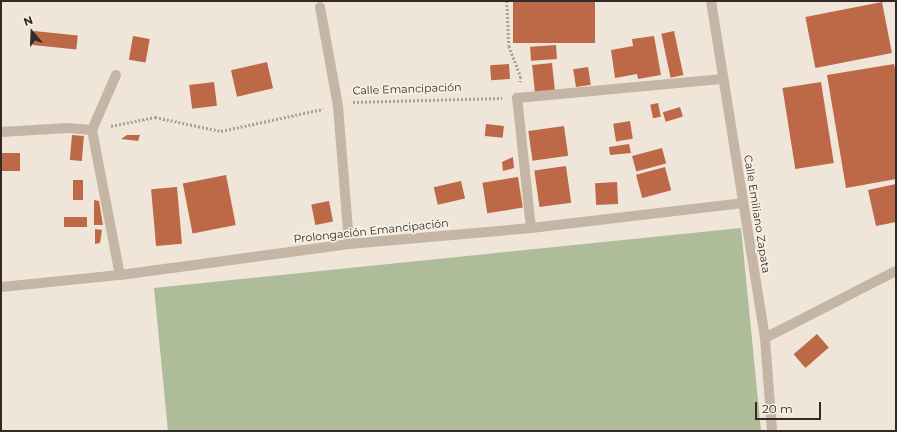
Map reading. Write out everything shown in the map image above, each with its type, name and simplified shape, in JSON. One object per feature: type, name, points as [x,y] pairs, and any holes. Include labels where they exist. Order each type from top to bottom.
[{"type":"street","name":"Calle Emiliano Zapata","points":[[711,1],[765,338],[772,431]]},
{"type":"street","points":[[320,7],[338,106],[349,244]]},
{"type":"street","points":[[116,75],[92,130],[120,275]]},
{"type":"street","points":[[531,228],[517,98],[723,79]]},
{"type":"street","points":[[1,132],[68,128],[92,130]]},
{"type":"street","name":"Prolongación Emancipación","points":[[1,287],[120,275],[349,244],[531,228],[743,203]]},
{"type":"street","points":[[765,338],[896,271]]},
{"type":"path","points":[[507,1],[509,46],[521,77],[517,98]]},
{"type":"path","name":"Calle Emancipación","points":[[92,130],[155,117],[222,131],[338,106],[350,102],[517,98]]},
{"type":"green space","points":[[741,228],[761,431],[168,431],[154,288]]},
{"type":"building","points":[[513,1],[595,1],[595,43],[513,43]]},
{"type":"building","points":[[882,2],[892,53],[815,68],[805,17]]},
{"type":"building","points":[[34,31],[78,36],[76,50],[33,45]]},
{"type":"building","points":[[674,31],[683,75],[671,78],[661,34]]},
{"type":"building","points":[[133,36],[150,39],[146,63],[129,60]]},
{"type":"building","points":[[654,36],[661,75],[638,79],[637,74],[615,78],[611,50],[633,46],[632,39]]},
{"type":"building","points":[[556,45],[557,59],[531,61],[530,47]]},
{"type":"building","points":[[267,62],[273,88],[237,97],[231,70]]},
{"type":"building","points":[[552,63],[555,91],[535,93],[532,65]]},
{"type":"building","points":[[509,64],[510,79],[491,80],[490,65]]},
{"type":"building","points":[[894,64],[896,73],[896,179],[846,188],[827,75]]},
{"type":"building","points":[[588,67],[591,85],[576,87],[573,69]]},
{"type":"building","points":[[214,82],[217,106],[192,109],[189,85]]},
{"type":"building","points":[[821,82],[834,163],[795,169],[782,88]]},
{"type":"building","points":[[658,103],[661,117],[653,118],[650,105]]},
{"type":"building","points":[[680,107],[683,117],[666,122],[663,112]]},
{"type":"building","points":[[630,121],[633,139],[616,141],[613,124]]},
{"type":"building","points":[[486,124],[504,126],[503,138],[485,136]]},
{"type":"building","points":[[564,126],[568,156],[533,161],[528,131]]},
{"type":"building","points":[[72,135],[84,136],[82,161],[70,160]]},
{"type":"building","points":[[127,135],[140,135],[138,141],[121,139]]},
{"type":"building","points":[[629,144],[631,153],[610,155],[609,147]]},
{"type":"building","points":[[662,148],[666,163],[636,171],[632,156]]},
{"type":"building","points":[[1,153],[20,153],[20,171],[1,171]]},
{"type":"building","points":[[513,157],[514,168],[503,171],[502,162]]},
{"type":"building","points":[[566,166],[571,203],[539,207],[534,170]]},
{"type":"building","points":[[665,167],[671,190],[642,198],[636,175]]},
{"type":"building","points":[[226,175],[236,225],[193,233],[183,183]]},
{"type":"building","points":[[518,177],[523,208],[487,213],[482,183]]},
{"type":"building","points":[[73,180],[83,180],[83,200],[73,200]]},
{"type":"building","points":[[461,181],[465,199],[438,205],[434,187]]},
{"type":"building","points":[[617,182],[618,204],[596,205],[595,183]]},
{"type":"building","points":[[896,184],[896,222],[876,226],[868,190]]},
{"type":"building","points":[[177,187],[182,244],[156,246],[151,189]]},
{"type":"building","points":[[94,200],[99,201],[103,225],[94,225]]},
{"type":"building","points":[[329,201],[333,222],[315,225],[311,204]]},
{"type":"building","points":[[64,217],[87,217],[87,227],[64,227]]},
{"type":"building","points":[[95,229],[102,230],[100,243],[95,244]]},
{"type":"building","points":[[817,334],[829,348],[805,368],[794,354]]}]
